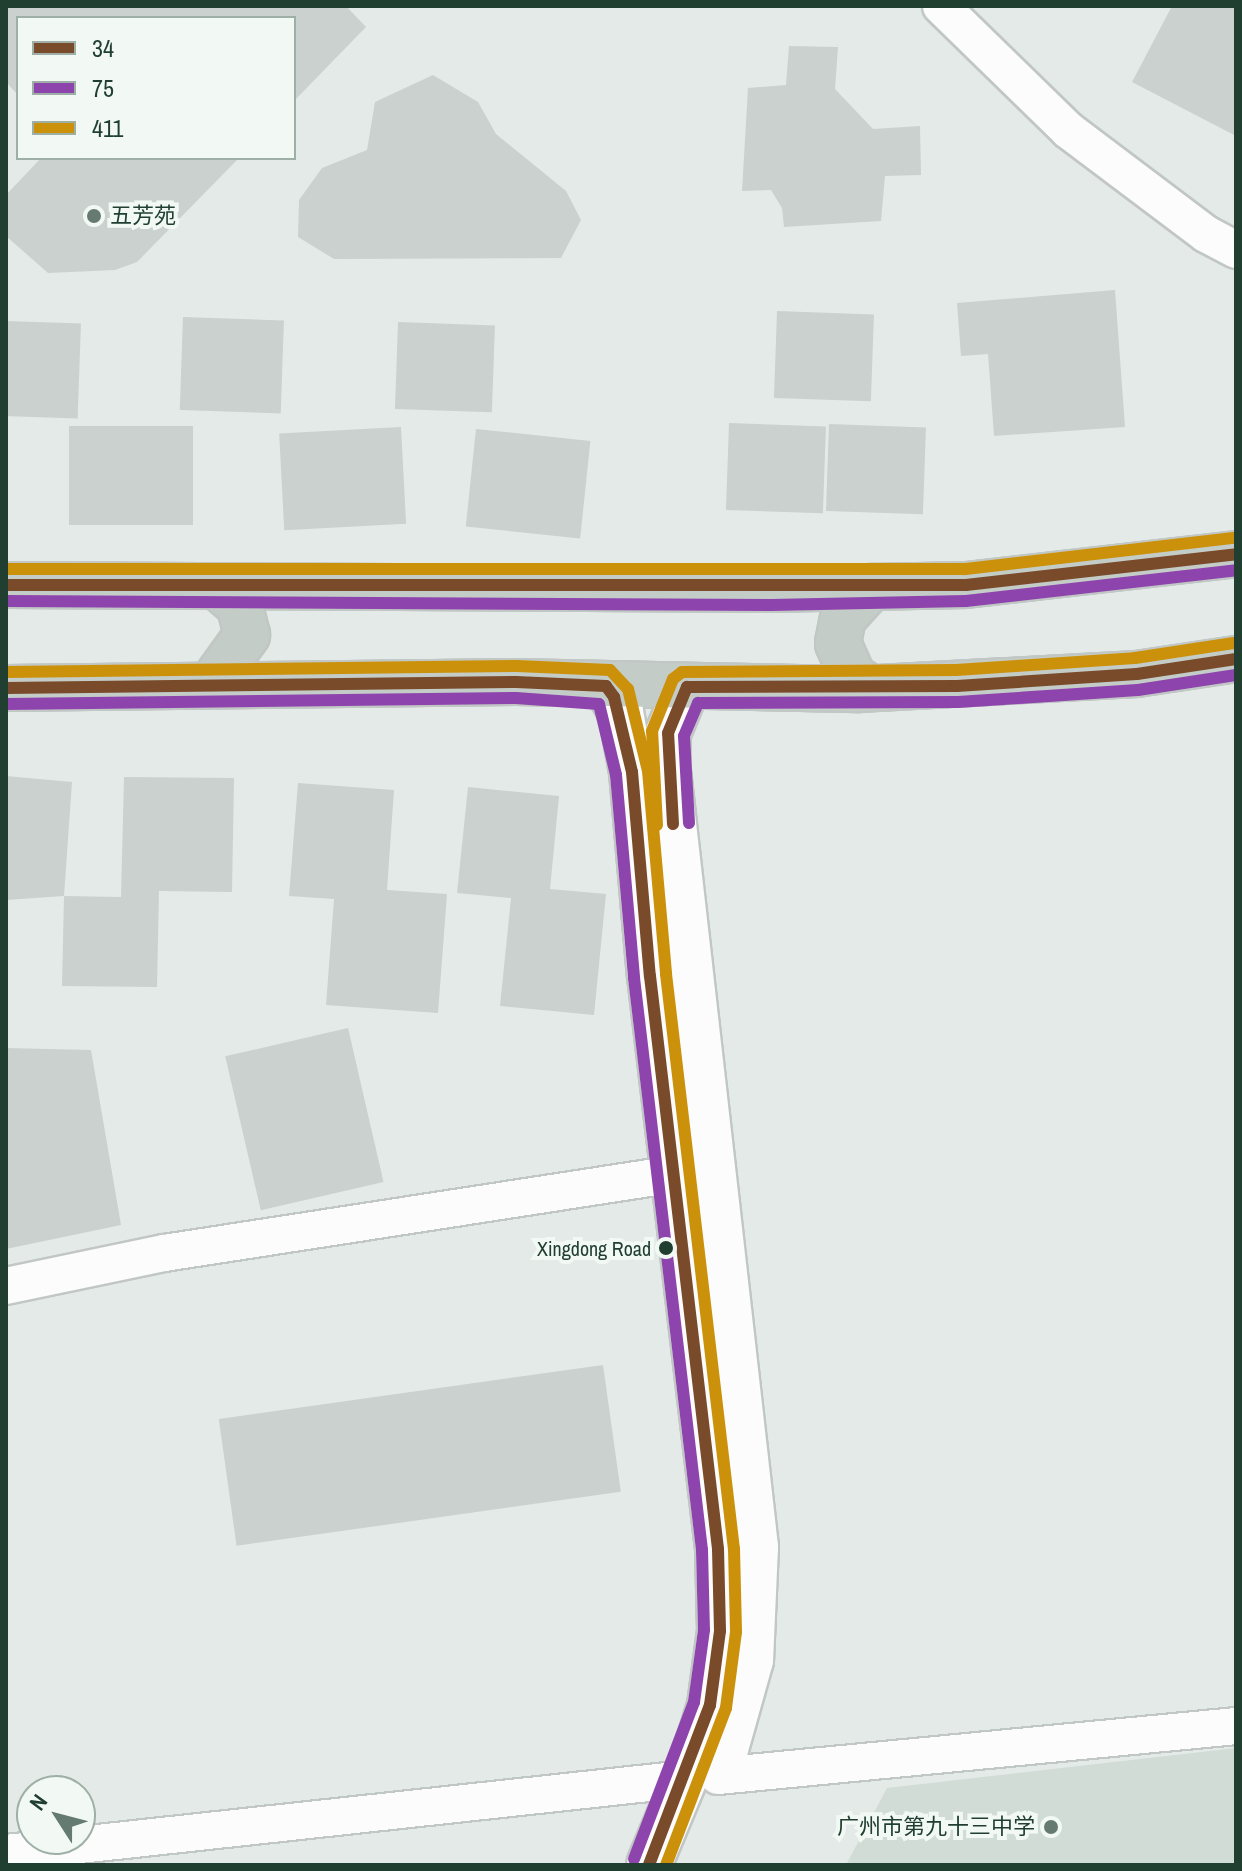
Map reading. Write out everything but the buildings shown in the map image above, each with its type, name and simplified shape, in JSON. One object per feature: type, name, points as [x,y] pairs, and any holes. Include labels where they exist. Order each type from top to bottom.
[{"type":"highway","points":[[6,585],[677,591],[871,587],[1057,578],[1236,554]]},
{"type":"highway","points":[[211,685],[247,635],[240,606],[218,587]]},
{"type":"highway","points":[[870,688],[853,677],[838,643],[843,618],[871,587]]},
{"type":"highway","points":[[6,688],[516,682],[606,686],[870,688],[1137,674],[1236,659]]},
{"type":"street","points":[[941,6],[1068,130],[1206,234],[1236,250]]},
{"type":"street","points":[[606,686],[621,712],[632,772],[718,1549],[720,1631],[702,1778],[681,1865]]},
{"type":"street","points":[[649,1865],[702,1778],[751,1660],[756,1547],[668,771],[668,733],[687,687]]},
{"type":"street","points":[[6,1286],[164,1253],[675,1174]]},
{"type":"street","points":[[6,1853],[702,1778],[1236,1726]]},
{"type":"shaded area","name":"广州市第九十三中学","points":[[1236,1748],[1236,1865],[846,1865],[887,1788]]},
{"type":"transit line","name":"411","points":[[6,569],[965,569],[1234,538]]},
{"type":"transit line","name":"34","points":[[6,585],[966,585],[1236,554]]},
{"type":"transit line","name":"75","points":[[6,601],[771,605],[966,601],[1236,570]]},
{"type":"transit line","name":"411","points":[[657,825],[652,731],[673,679],[682,672],[956,670],[1135,658],[1234,643]]},
{"type":"transit line","name":"34","points":[[673,824],[668,733],[687,687],[957,686],[1137,674],[1236,659]]},
{"type":"transit line","name":"411","points":[[6,672],[517,666],[610,670],[628,689],[648,771],[666,974],[734,1549],[736,1632],[726,1708],[666,1865]]},
{"type":"transit line","name":"75","points":[[689,823],[684,736],[698,703],[958,702],[1138,690],[1236,675]]},
{"type":"transit line","name":"34","points":[[6,688],[516,682],[606,686],[614,697],[632,772],[650,976],[718,1549],[720,1631],[710,1705],[649,1865]]},
{"type":"transit line","name":"75","points":[[6,704],[516,698],[599,704],[616,775],[634,978],[702,1550],[704,1630],[694,1702],[634,1859]]},
{"type":"place","name":"五芳苑","points":[[94,216]]},
{"type":"place","name":"Xingdong Road","points":[[666,1248]]},
{"type":"place","name":"广州市第九十三中学","points":[[1051,1827]]}]
